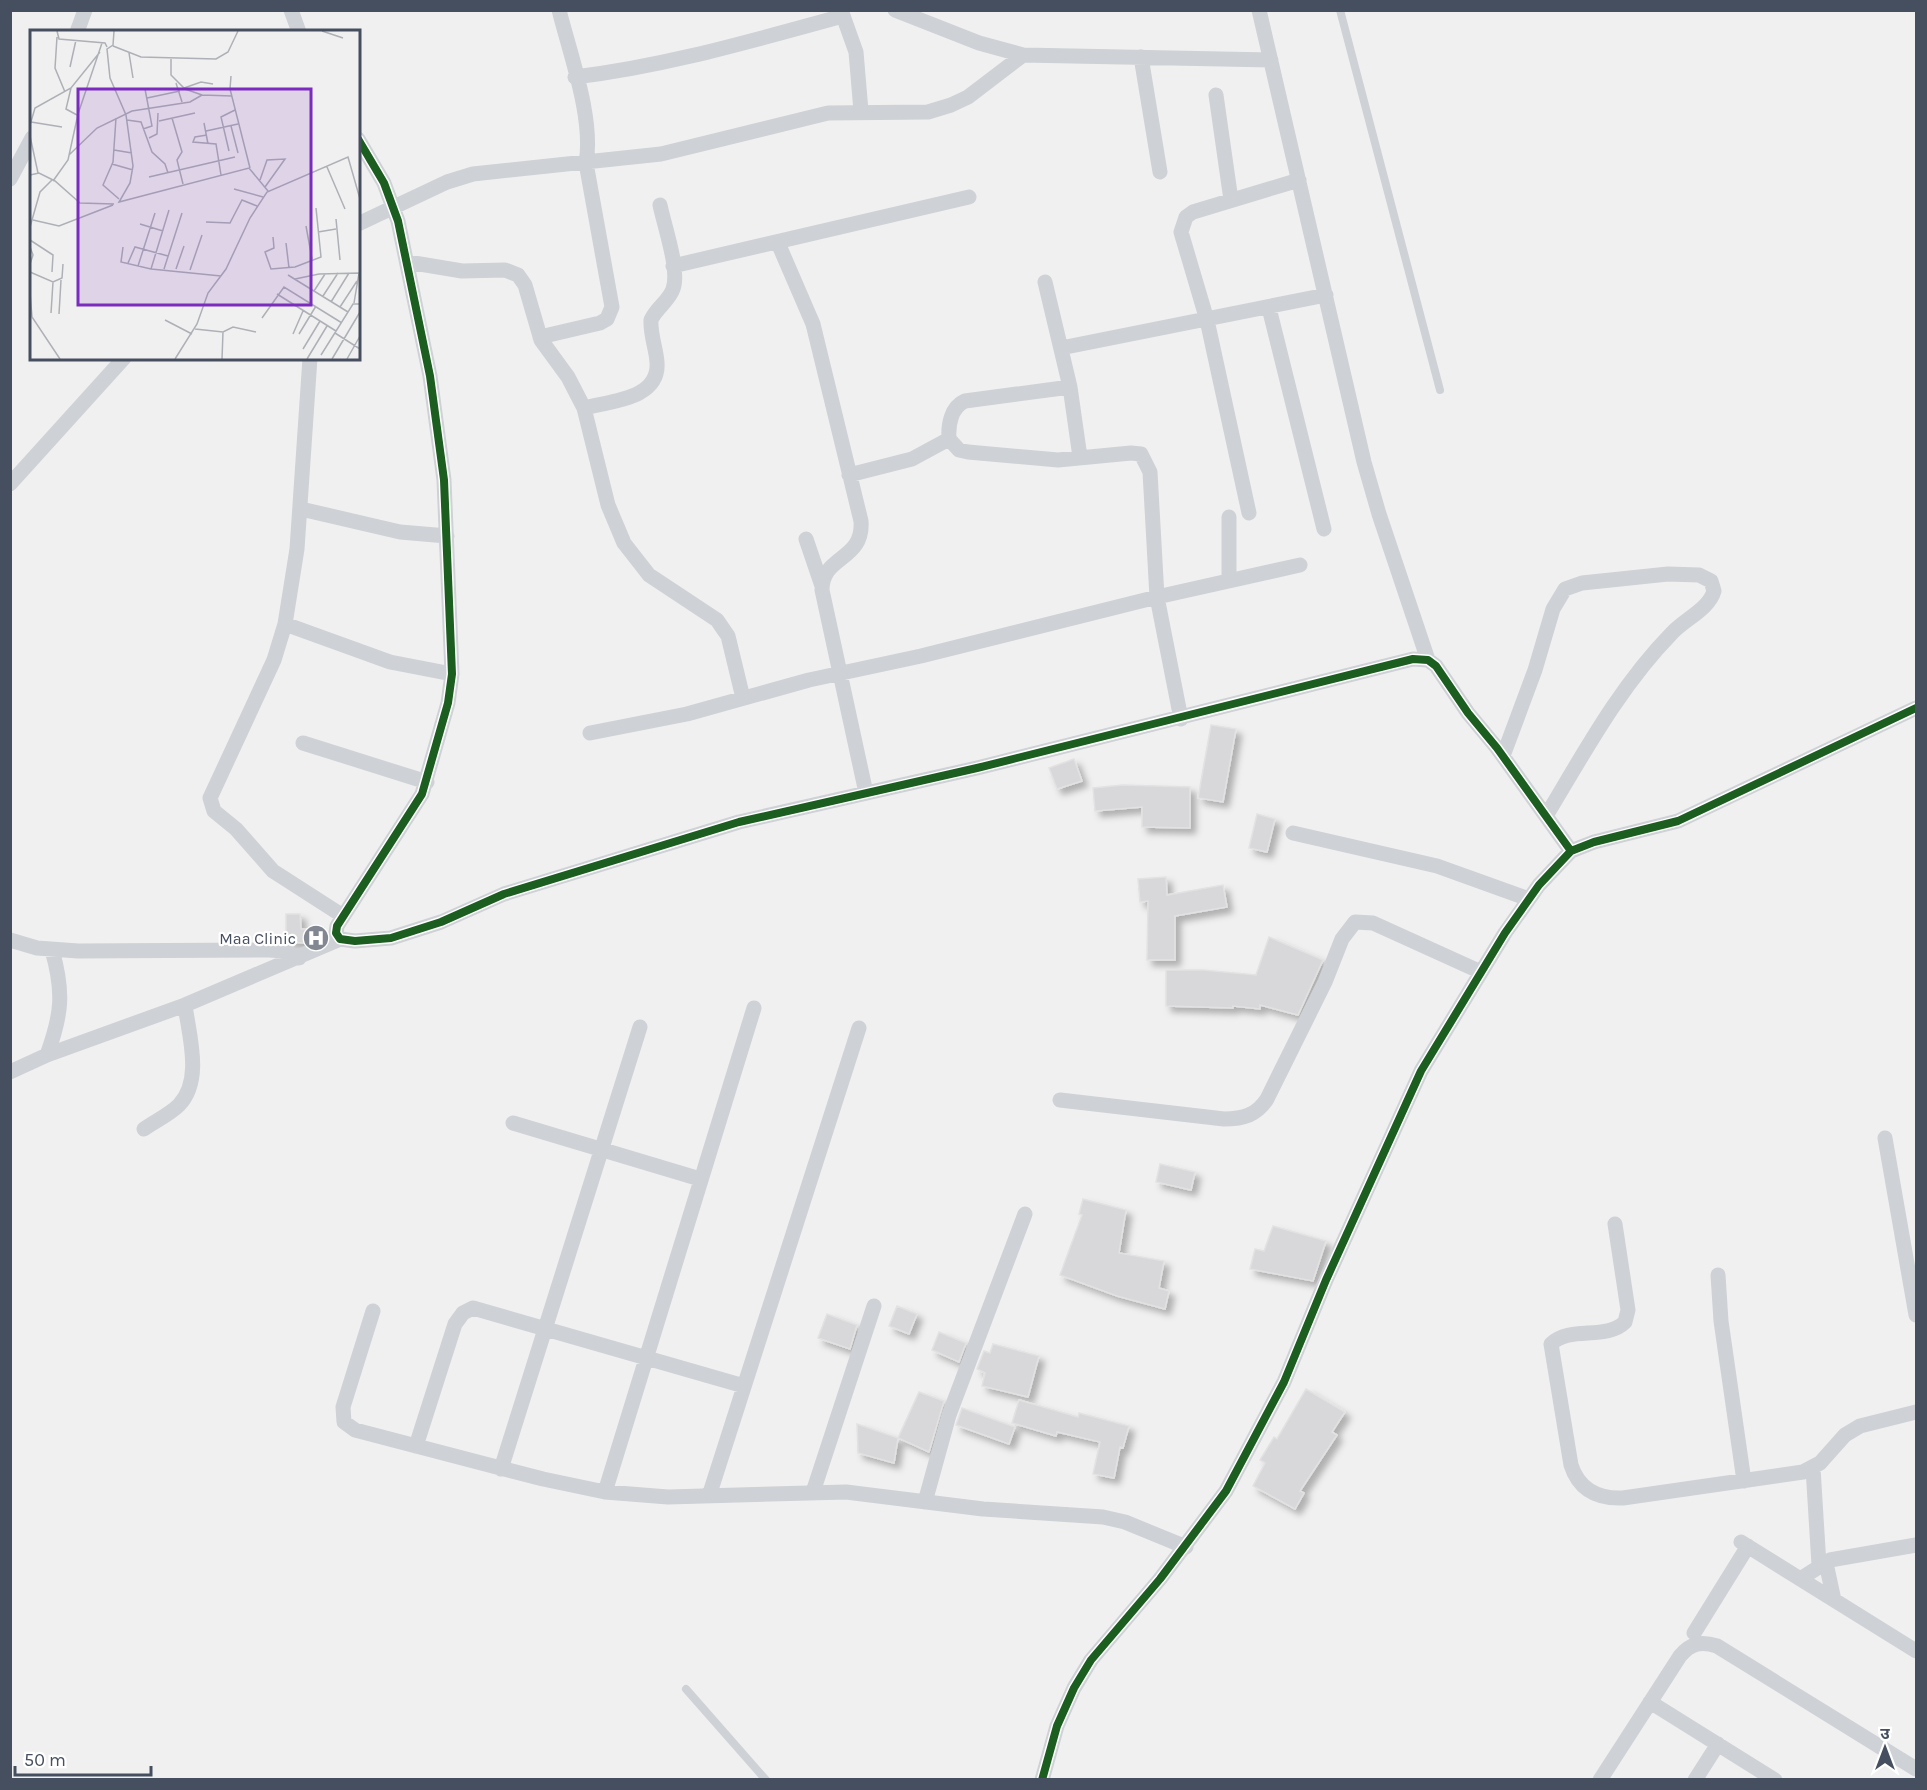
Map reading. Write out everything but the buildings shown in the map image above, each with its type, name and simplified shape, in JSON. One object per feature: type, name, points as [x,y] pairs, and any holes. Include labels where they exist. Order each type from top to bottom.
[{"type":"street","points":[[77,30],[85,10]]},
{"type":"street","points":[[291,10],[298,30]]},
{"type":"street","points":[[540,337],[600,323],[610,314],[612,302],[586,163],[589,140],[559,10]]},
{"type":"street","points":[[895,10],[979,43],[1023,55],[1271,60]]},
{"type":"street","points":[[1259,10],[1376,504],[1428,660]]},
{"type":"street","points":[[575,77],[630,71],[682,60],[842,13],[860,73],[861,111]]},
{"type":"street","points":[[360,223],[447,182],[473,174],[661,154],[812,116],[861,111],[912,113],[951,105],[975,92],[1023,55]]},
{"type":"street","points":[[1141,57],[1160,172]]},
{"type":"street","points":[[1216,95],[1231,200]]},
{"type":"street","points":[[10,179],[30,142]]},
{"type":"street","points":[[340,939],[336,933],[343,916],[400,831],[427,782],[448,703],[452,674],[447,536],[436,419],[408,262],[384,183],[360,142]]},
{"type":"street","points":[[1249,513],[1207,320],[1181,232],[1186,217],[1193,212],[1299,180]]},
{"type":"street","points":[[673,266],[969,197]]},
{"type":"street","points":[[584,408],[640,393],[652,383],[657,362],[651,320],[673,290],[673,266],[660,205]]},
{"type":"street","points":[[778,243],[813,324],[862,532],[853,550],[826,572],[822,586]]},
{"type":"street","points":[[408,262],[462,271],[513,271],[525,285],[540,337],[568,377],[584,408],[615,527],[634,559],[649,574],[693,603],[722,627],[728,636],[744,698]]},
{"type":"street","points":[[1045,282],[1070,387],[1080,458]]},
{"type":"street","points":[[1061,348],[1326,295]]},
{"type":"street","points":[[1269,308],[1324,530]]},
{"type":"street","points":[[10,484],[122,360]]},
{"type":"street","points":[[310,360],[301,509],[285,624],[261,690],[211,791],[211,804],[220,818],[236,829],[282,878],[343,916]]},
{"type":"street","points":[[1070,387],[965,401],[955,409],[949,428],[949,439],[959,450],[968,452],[1047,459],[1136,453],[1146,462],[1151,482],[1157,597],[1181,718]]},
{"type":"street","points":[[849,475],[912,459],[949,439]]},
{"type":"street","points":[[301,509],[400,532],[447,536]]},
{"type":"street","points":[[1229,517],[1229,581]]},
{"type":"street","points":[[806,539],[822,586],[866,793]]},
{"type":"street","points":[[590,733],[687,714],[840,672],[954,648],[1157,597],[1300,565]]},
{"type":"street","points":[[1503,756],[1536,670],[1553,609],[1565,589],[1582,583],[1668,574],[1699,575],[1711,581],[1714,591],[1710,599],[1672,632],[1647,662],[1598,730],[1546,816]]},
{"type":"street","points":[[285,624],[390,662],[452,674]]},
{"type":"street","points":[[10,1072],[47,1055],[185,1005],[340,939],[355,941],[391,939],[441,922],[504,894],[738,822],[1181,718],[1413,659],[1428,660],[1436,666],[1468,713],[1503,756],[1571,851]]},
{"type":"street","points":[[1042,1779],[1057,1726],[1074,1688],[1091,1660],[1126,1616],[1160,1579],[1226,1491],[1284,1382],[1399,1115],[1421,1071],[1528,899],[1555,865],[1571,851],[1594,842],[1687,818],[1917,708]]},
{"type":"street","points":[[303,743],[427,782]]},
{"type":"street","points":[[1293,833],[1437,867],[1528,899]]},
{"type":"street","points":[[1060,1100],[1224,1119],[1244,1117],[1257,1112],[1267,1099],[1316,1000],[1346,932],[1355,922],[1373,923],[1481,972]]},
{"type":"street","points":[[10,940],[52,950],[279,950],[299,958]]},
{"type":"street","points":[[47,1055],[60,1016],[61,1002],[60,978],[52,950]]},
{"type":"street","points":[[144,1129],[178,1106],[189,1087],[192,1063],[185,1005]]},
{"type":"street","points":[[605,1492],[754,1008]]},
{"type":"street","points":[[501,1469],[640,1027]]},
{"type":"street","points":[[709,1496],[859,1028]]},
{"type":"street","points":[[513,1123],[700,1179]]},
{"type":"street","points":[[1885,1138],[1917,1315]]},
{"type":"street","points":[[925,1502],[949,1415],[1025,1214]]},
{"type":"street","points":[[1615,1224],[1628,1310],[1625,1322],[1616,1329],[1559,1338],[1551,1344],[1573,1472],[1590,1492],[1611,1499],[1792,1474],[1813,1468],[1830,1455],[1845,1435],[1860,1426],[1917,1412]]},
{"type":"street","points":[[1718,1275],[1721,1321],[1744,1481]]},
{"type":"street","points":[[813,1492],[874,1306]]},
{"type":"street","points":[[416,1446],[455,1324],[464,1313],[481,1309],[744,1386]]},
{"type":"street","points":[[373,1311],[343,1407],[344,1422],[355,1430],[501,1469],[605,1492],[668,1497],[846,1492],[925,1502],[1103,1517],[1125,1522],[1185,1546]]},
{"type":"street","points":[[1813,1468],[1823,1564],[1834,1600]]},
{"type":"street","points":[[1694,1633],[1744,1544],[1917,1651]]},
{"type":"street","points":[[1800,1579],[1838,1557],[1917,1545]]},
{"type":"street","points":[[1600,1779],[1687,1648],[1699,1643],[1717,1646],[1856,1729],[1917,1769]]},
{"type":"street","points":[[1650,1702],[1775,1779]]},
{"type":"street","points":[[1695,1779],[1718,1744]]},
{"type":"lane","points":[[1340,10],[1440,390]]},
{"type":"lane","points":[[686,1689],[766,1779]]},
{"type":"cycle path","points":[[360,142],[384,183],[398,221],[430,376],[444,480],[452,674],[448,703],[422,794],[337,926],[336,933],[340,939],[355,941],[391,938],[441,922],[504,894],[739,822],[977,768],[1413,659],[1428,660],[1436,666],[1468,713],[1497,748],[1571,851]]},
{"type":"cycle path","points":[[1042,1780],[1057,1726],[1074,1688],[1091,1660],[1160,1579],[1226,1491],[1284,1382],[1326,1280],[1421,1071],[1505,933],[1539,885],[1571,851],[1594,842],[1678,821],[1916,708]]},
{"type":"place","name":"Maa Clinic","points":[[316,938]]}]
